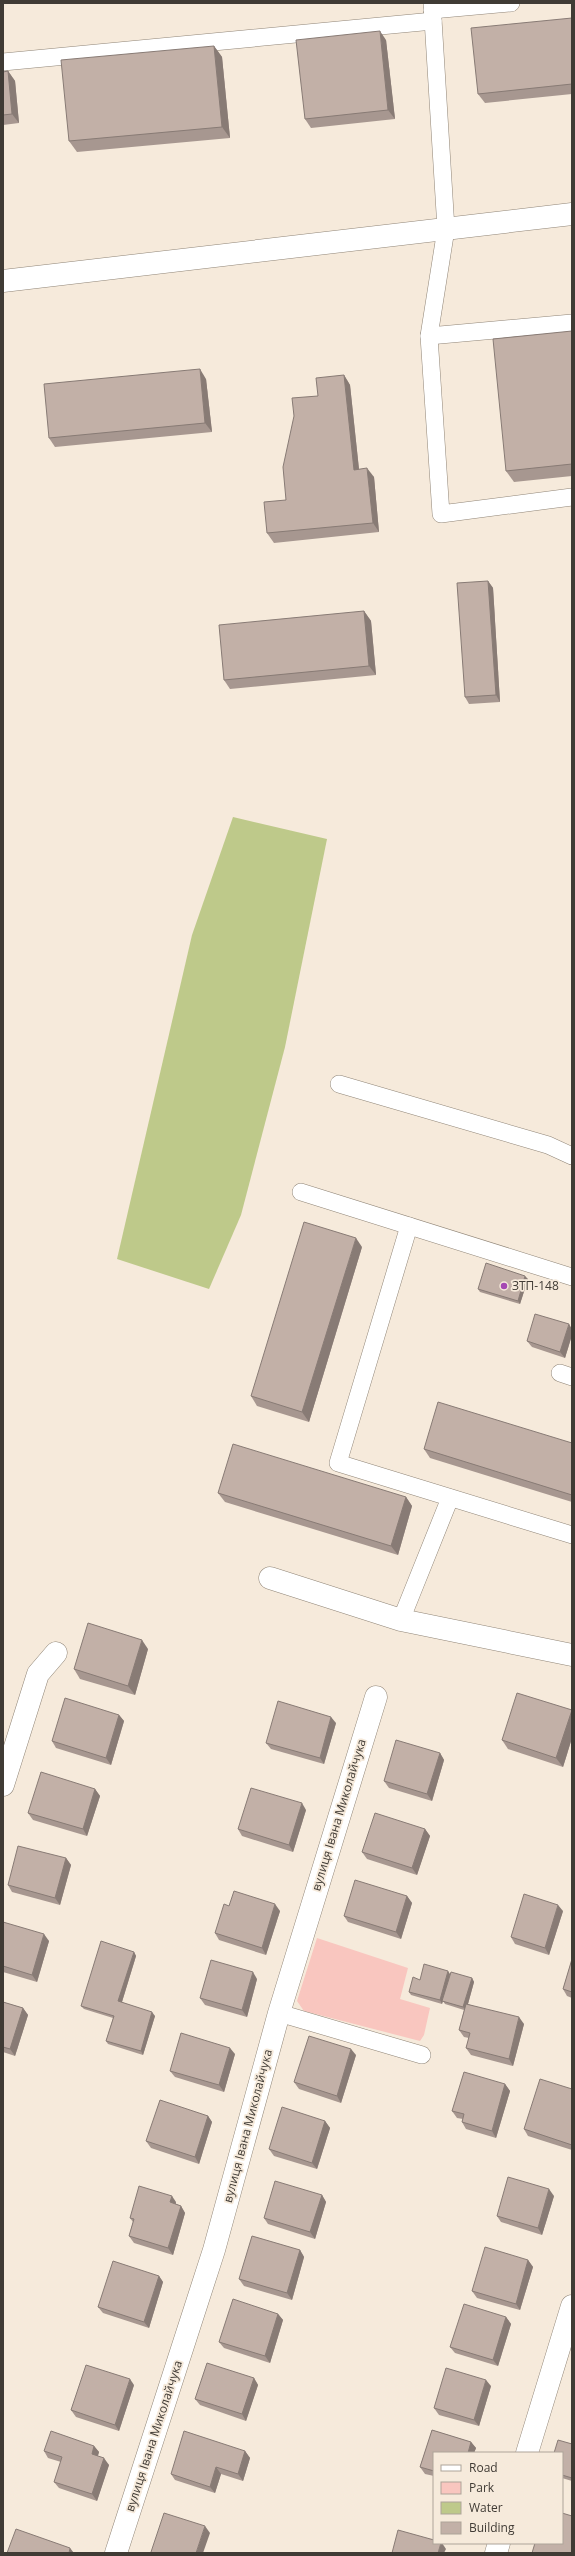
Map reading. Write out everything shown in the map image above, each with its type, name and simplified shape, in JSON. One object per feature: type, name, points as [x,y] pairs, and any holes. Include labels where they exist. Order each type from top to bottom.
[{"type":"street","points":[[3,281],[572,214]]},
{"type":"street","points":[[270,1578],[401,1620],[572,1655]]},
{"type":"street","points":[[3,1785],[38,1674],[56,1652]]},
{"type":"street","name":"вулиця Івана Миколайчука","points":[[116,2553],[214,2250],[279,2013],[376,1697]]},
{"type":"street","points":[[527,2452],[572,2306]]},
{"type":"lane","points":[[3,62],[511,3]]},
{"type":"lane","points":[[432,11],[446,229],[429,336],[441,514],[572,497]]},
{"type":"lane","points":[[429,336],[572,323]]},
{"type":"lane","points":[[339,1084],[548,1145],[572,1156]]},
{"type":"lane","points":[[300,1192],[572,1277]]},
{"type":"lane","points":[[409,1226],[338,1462],[572,1535]]},
{"type":"lane","points":[[401,1620],[450,1498]]},
{"type":"lane","points":[[279,2013],[422,2055]]},
{"type":"green space","points":[[317,1938],[408,1968],[400,1999],[430,2008],[424,2035],[420,2041],[304,2011],[297,2001]]},
{"type":"water","points":[[233,817],[327,839],[285,1047],[241,1215],[209,1289],[117,1259],[192,935]]},
{"type":"building","points":[[572,18],[572,84],[478,94],[471,28]]},
{"type":"building","points":[[380,31],[388,110],[305,119],[296,40]]},
{"type":"building","points":[[214,46],[222,127],[69,141],[61,60]]},
{"type":"building","points":[[8,71],[12,114],[3,115],[3,72]]},
{"type":"building","points":[[572,331],[572,464],[506,471],[493,339]]},
{"type":"building","points":[[200,369],[205,423],[49,438],[44,384]]},
{"type":"building","points":[[344,375],[354,470],[367,468],[373,523],[267,533],[264,502],[286,500],[283,467],[294,416],[292,398],[318,396],[316,378]]},
{"type":"building","points":[[488,581],[496,695],[465,697],[457,583]]},
{"type":"building","points":[[364,611],[369,666],[224,680],[219,625]]},
{"type":"building","points":[[304,1222],[356,1238],[302,1412],[251,1396]]},
{"type":"building","name":"ЗТП-148","points":[[486,1263],[525,1276],[518,1301],[478,1289]]},
{"type":"building","points":[[535,1314],[569,1324],[560,1352],[527,1341]]},
{"type":"building","points":[[438,1402],[572,1443],[572,1495],[424,1449]]},
{"type":"building","points":[[233,1444],[406,1497],[391,1546],[218,1493]]},
{"type":"building","points":[[88,1623],[142,1640],[128,1686],[74,1669]]},
{"type":"building","points":[[517,1693],[572,1710],[556,1758],[502,1740]]},
{"type":"building","points":[[65,1698],[119,1715],[106,1758],[52,1741]]},
{"type":"building","points":[[278,1701],[331,1717],[320,1758],[266,1743]]},
{"type":"building","points":[[396,1740],[440,1753],[427,1794],[384,1781]]},
{"type":"building","points":[[41,1772],[95,1789],[83,1829],[28,1813]]},
{"type":"building","points":[[251,1788],[302,1803],[289,1845],[238,1829]]},
{"type":"building","points":[[375,1813],[425,1829],[412,1868],[362,1852]]},
{"type":"building","points":[[18,1846],[66,1858],[55,1898],[8,1885]]},
{"type":"building","points":[[355,1880],[407,1896],[396,1932],[344,1916]]},
{"type":"building","points":[[234,1891],[275,1904],[262,1948],[215,1933],[224,1904],[229,1906]]},
{"type":"building","points":[[524,1894],[558,1905],[545,1948],[511,1937]]},
{"type":"building","points":[[3,1922],[44,1934],[32,1975],[3,1966]]},
{"type":"building","points":[[101,1941],[134,1952],[118,2001],[152,2012],[141,2051],[106,2041],[114,2016],[81,2006]]},
{"type":"building","points":[[572,1959],[572,1992],[563,1989]]},
{"type":"building","points":[[211,1960],[253,1972],[242,2010],[200,1998]]},
{"type":"building","points":[[424,1964],[448,1971],[440,2000],[409,1992],[413,1977],[420,1980]]},
{"type":"building","points":[[451,1972],[472,1978],[463,2007],[442,2001]]},
{"type":"building","points":[[3,2002],[23,2008],[10,2049],[3,2047]]},
{"type":"building","points":[[466,2004],[519,2017],[509,2059],[466,2048],[470,2033],[459,2030]]},
{"type":"building","points":[[181,2033],[230,2048],[219,2085],[170,2071]]},
{"type":"building","points":[[309,2036],[351,2049],[337,2096],[294,2082]]},
{"type":"building","points":[[464,2072],[505,2084],[492,2131],[462,2122],[464,2114],[452,2111]]},
{"type":"building","points":[[540,2079],[572,2089],[572,2145],[524,2129]]},
{"type":"building","points":[[160,2100],[208,2116],[195,2157],[146,2141]]},
{"type":"building","points":[[282,2107],[325,2121],[312,2163],[269,2149]]},
{"type":"building","points":[[508,2177],[549,2189],[538,2228],[497,2216]]},
{"type":"building","points":[[275,2181],[322,2195],[310,2232],[264,2218]]},
{"type":"building","points":[[139,2186],[172,2196],[170,2202],[181,2206],[168,2248],[129,2236],[134,2219],[130,2218]]},
{"type":"building","points":[[252,2236],[300,2250],[287,2293],[239,2279]]},
{"type":"building","points":[[485,2247],[528,2260],[516,2304],[472,2291]]},
{"type":"building","points":[[113,2261],[159,2276],[144,2322],[98,2307]]},
{"type":"building","points":[[233,2299],[278,2314],[265,2356],[219,2342]]},
{"type":"building","points":[[464,2304],[506,2317],[493,2360],[450,2347]]},
{"type":"building","points":[[207,2363],[254,2378],[242,2414],[195,2399]]},
{"type":"building","points":[[86,2365],[130,2379],[115,2425],[71,2410]]},
{"type":"building","points":[[446,2368],[486,2380],[474,2420],[434,2408]]},
{"type":"building","points":[[432,2430],[471,2442],[468,2452],[433,2452],[433,2471],[420,2467]]},
{"type":"building","points":[[51,2431],[94,2446],[92,2454],[104,2458],[92,2494],[54,2482],[62,2457],[44,2451]]},
{"type":"building","points":[[184,2431],[245,2451],[238,2474],[216,2467],[210,2487],[171,2474]]},
{"type":"building","points":[[558,2440],[572,2444],[572,2478],[563,2475],[563,2452],[554,2452]]},
{"type":"building","points":[[164,2513],[205,2526],[196,2553],[151,2552]]},
{"type":"building","points":[[563,2513],[572,2516],[572,2553],[532,2553],[535,2544],[563,2544]]},
{"type":"building","points":[[16,2529],[70,2548],[69,2553],[7,2553]]},
{"type":"building","points":[[398,2530],[433,2540],[433,2544],[441,2544],[438,2553],[392,2553]]},
{"type":"place","name":"ЗТП-148","points":[[504,1286]]}]
